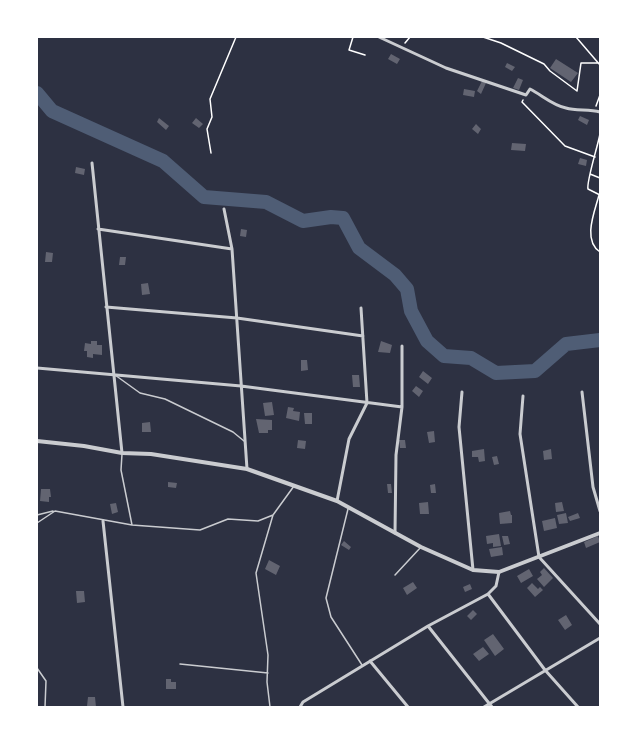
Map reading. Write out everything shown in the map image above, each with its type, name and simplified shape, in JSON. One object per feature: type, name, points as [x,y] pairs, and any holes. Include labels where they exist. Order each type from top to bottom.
[{"type":"street","points":[[379,37],[446,68],[526,95],[530,89],[538,93],[546,100],[563,108],[594,110],[600,112]]},
{"type":"street","points":[[92,162],[122,453]]},
{"type":"street","points":[[224,210],[232,249],[247,469]]},
{"type":"street","points":[[98,229],[232,249]]},
{"type":"street","points":[[106,307],[237,318],[363,336]]},
{"type":"street","points":[[337,501],[349,439],[367,403],[361,308]]},
{"type":"street","points":[[395,533],[396,455],[402,407],[402,346]]},
{"type":"street","points":[[37,368],[241,386],[402,407]]},
{"type":"street","points":[[462,392],[459,427],[473,570]]},
{"type":"street","points":[[582,392],[592,486],[600,511]]},
{"type":"street","points":[[523,396],[520,434],[539,557],[600,624]]},
{"type":"street","points":[[37,441],[84,446],[122,453],[151,454],[247,469],[337,501],[421,547],[473,570],[499,572],[600,533]]},
{"type":"street","points":[[103,521],[123,707]]},
{"type":"street","points":[[300,707],[302,702],[428,626],[488,594],[496,586],[499,572]]},
{"type":"street","points":[[488,594],[545,670],[578,707]]},
{"type":"street","points":[[428,626],[491,706]]},
{"type":"street","points":[[484,707],[491,706],[545,670],[600,638]]},
{"type":"street","points":[[370,661],[408,707]]},
{"type":"lane","points":[[113,374],[140,392],[165,399],[233,432],[244,441]]},
{"type":"lane","points":[[122,453],[122,470],[132,525]]},
{"type":"lane","points":[[270,707],[268,655],[256,573],[273,515],[294,486]]},
{"type":"lane","points":[[348,507],[326,598],[331,617],[363,666]]},
{"type":"lane","points":[[37,515],[55,511],[103,521],[132,525],[200,530],[228,519],[258,521],[273,515]]},
{"type":"lane","points":[[37,523],[55,511]]},
{"type":"lane","points":[[395,575],[421,547]]},
{"type":"lane","points":[[180,664],[268,672]]},
{"type":"lane","points":[[37,668],[46,682],[45,707]]},
{"type":"path","points":[[211,153],[207,129],[212,117],[210,99],[236,37]]},
{"type":"path","points":[[353,37],[349,50],[365,55]]},
{"type":"path","points":[[402,47],[410,37]]},
{"type":"path","points":[[483,37],[501,43],[544,64],[550,71],[577,91],[581,63],[600,64]]},
{"type":"path","points":[[576,37],[600,64]]},
{"type":"path","points":[[526,95],[522,102],[565,146],[595,158]]},
{"type":"path","points":[[594,110],[600,95]]},
{"type":"path","points":[[600,134],[595,158],[587,184],[588,189],[600,195],[590,234],[593,245],[600,252]]},
{"type":"path","points":[[590,174],[600,178]]},
{"type":"building","points":[[391,54],[400,59],[397,64],[388,59]]},
{"type":"building","points":[[556,59],[578,73],[571,82],[550,68]]},
{"type":"building","points":[[507,63],[515,67],[512,71],[505,67]]},
{"type":"building","points":[[518,78],[523,80],[519,90],[513,88]]},
{"type":"building","points":[[482,81],[486,83],[481,94],[477,91]]},
{"type":"building","points":[[464,89],[475,91],[474,97],[463,95]]},
{"type":"building","points":[[580,116],[589,120],[587,125],[578,120]]},
{"type":"building","points":[[159,118],[169,126],[166,130],[157,122]]},
{"type":"building","points":[[196,118],[203,124],[199,128],[192,123]]},
{"type":"building","points":[[476,124],[481,129],[478,134],[472,129]]},
{"type":"building","points":[[512,143],[526,144],[525,151],[511,150]]},
{"type":"building","points":[[580,158],[587,160],[586,166],[578,164]]},
{"type":"building","points":[[76,167],[85,169],[84,175],[75,173]]},
{"type":"building","points":[[241,229],[247,230],[246,237],[240,236]]},
{"type":"building","points":[[46,252],[53,253],[52,262],[45,262]]},
{"type":"building","points":[[120,257],[126,257],[125,265],[119,265]]},
{"type":"building","points":[[148,283],[150,294],[142,295],[141,284]]},
{"type":"building","points":[[91,341],[97,341],[97,345],[102,345],[102,355],[93,354],[93,358],[87,357],[87,351],[84,351],[85,343],[91,344]]},
{"type":"building","points":[[381,341],[392,345],[390,353],[378,352]]},
{"type":"building","points":[[301,360],[307,360],[308,370],[301,371]]},
{"type":"building","points":[[423,371],[432,378],[428,384],[419,377]]},
{"type":"building","points":[[352,375],[359,375],[360,387],[353,387]]},
{"type":"building","points":[[416,386],[423,391],[419,397],[412,391]]},
{"type":"building","points":[[272,402],[274,415],[265,416],[263,403]]},
{"type":"building","points":[[288,407],[294,408],[293,411],[300,412],[299,421],[286,418]]},
{"type":"building","points":[[304,413],[312,413],[312,424],[305,424]]},
{"type":"building","points":[[256,419],[272,420],[272,430],[268,430],[268,433],[259,433]]},
{"type":"building","points":[[150,422],[151,432],[142,432],[142,423]]},
{"type":"building","points":[[434,431],[435,442],[429,443],[427,432]]},
{"type":"building","points":[[298,440],[306,441],[305,449],[297,448]]},
{"type":"building","points":[[399,440],[405,440],[406,448],[400,448]]},
{"type":"building","points":[[484,449],[485,461],[479,462],[478,457],[472,457],[472,451]]},
{"type":"building","points":[[551,449],[552,459],[544,460],[543,451]]},
{"type":"building","points":[[497,456],[499,464],[494,465],[492,457]]},
{"type":"building","points":[[168,482],[177,483],[176,488],[168,487]]},
{"type":"building","points":[[387,484],[391,484],[392,493],[388,493]]},
{"type":"building","points":[[435,484],[436,493],[431,493],[430,485]]},
{"type":"building","points":[[41,489],[50,489],[51,497],[49,497],[49,502],[40,501]]},
{"type":"building","points":[[428,502],[429,514],[420,514],[419,503]]},
{"type":"building","points":[[562,502],[564,511],[556,512],[555,503]]},
{"type":"building","points":[[116,503],[118,512],[112,514],[110,504]]},
{"type":"building","points":[[510,511],[512,515],[512,523],[500,524],[499,513]]},
{"type":"building","points":[[566,513],[568,523],[559,524],[557,515]]},
{"type":"building","points":[[578,513],[580,518],[570,521],[568,517]]},
{"type":"building","points":[[555,518],[557,528],[544,531],[542,521]]},
{"type":"building","points":[[499,534],[501,546],[493,547],[493,543],[487,544],[486,536]]},
{"type":"building","points":[[502,536],[508,536],[510,544],[504,545]]},
{"type":"building","points":[[598,536],[600,542],[586,548],[584,542]]},
{"type":"building","points":[[344,541],[351,547],[349,550],[341,545]]},
{"type":"building","points":[[502,547],[503,555],[491,557],[489,549]]},
{"type":"building","points":[[269,560],[280,566],[276,575],[265,569]]},
{"type":"building","points":[[544,568],[553,578],[544,587],[537,579],[542,575],[540,572]]},
{"type":"building","points":[[529,569],[533,576],[521,583],[517,576]]},
{"type":"building","points":[[413,582],[417,588],[407,595],[403,588]]},
{"type":"building","points":[[532,583],[538,589],[540,587],[543,590],[535,597],[527,588]]},
{"type":"building","points":[[470,584],[472,589],[465,592],[463,587]]},
{"type":"building","points":[[76,591],[84,591],[85,602],[77,603]]},
{"type":"building","points":[[473,610],[477,614],[471,620],[467,616]]},
{"type":"building","points":[[566,615],[572,625],[565,630],[558,620]]},
{"type":"building","points":[[493,634],[504,649],[495,656],[484,640]]},
{"type":"building","points":[[483,647],[489,654],[479,661],[473,654]]},
{"type":"building","points":[[166,679],[171,679],[171,682],[176,682],[176,689],[166,689]]},
{"type":"building","points":[[88,697],[95,697],[96,707],[87,706]]},
{"type":"waterway","points":[[37,93],[52,111],[163,161],[204,197],[266,202],[303,221],[331,217],[343,218],[359,248],[395,275],[407,289],[411,311],[427,341],[444,356],[471,358],[496,373],[535,371],[566,344],[600,340]]}]
